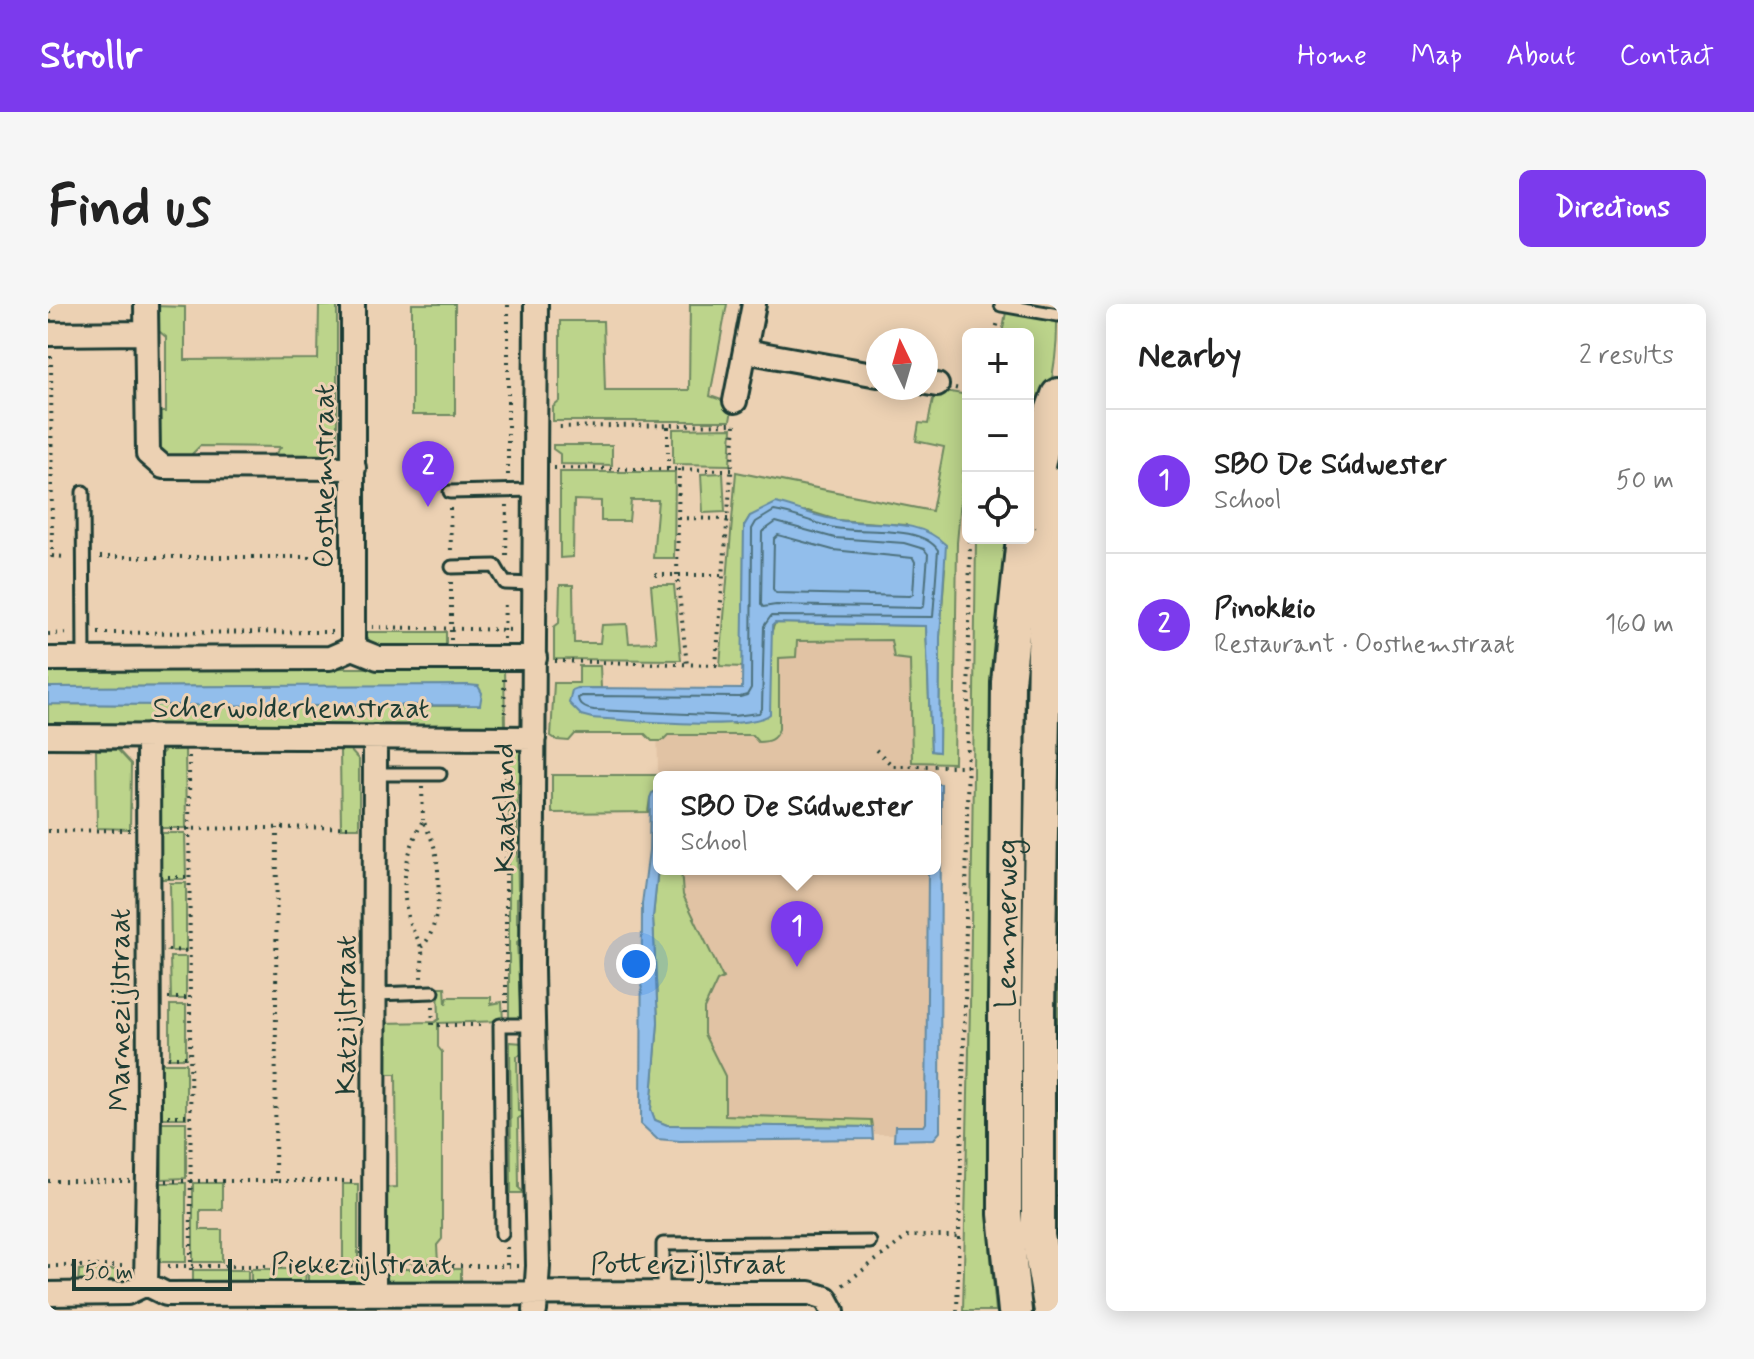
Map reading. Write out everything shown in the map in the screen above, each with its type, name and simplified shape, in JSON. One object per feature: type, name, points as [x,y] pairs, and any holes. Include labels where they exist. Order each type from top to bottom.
[{"type":"main road","points":[[1034,485],[1046,428],[1058,395]]},
{"type":"main road","name":"Lemmerweg","points":[[1051,1311],[1038,1236],[1048,1158],[1044,651],[1050,544],[1058,484]]},
{"type":"main road","name":"Lemmerweg","points":[[1015,1311],[1005,1214],[1008,682],[1022,544]]},
{"type":"main road","points":[[1005,1157],[1048,1158]]},
{"type":"street","points":[[146,304],[148,454],[153,461],[163,467],[354,468]]},
{"type":"street","name":"Oosthemstraat","points":[[353,304],[353,636]]},
{"type":"street","name":"Kaatsland","points":[[535,1302],[538,1266],[532,993],[536,304]]},
{"type":"street","points":[[735,401],[754,304]]},
{"type":"street","points":[[49,334],[146,333]]},
{"type":"street","points":[[745,351],[866,373]]},
{"type":"street","name":"Scherwolderhemstraat","points":[[48,659],[330,658],[353,636],[378,658],[535,658]]},
{"type":"street","name":"Scherwolderhemstraat","points":[[48,736],[534,738]]},
{"type":"street","name":"Marnezijlstraat","points":[[146,1275],[148,736]]},
{"type":"street","name":"Katzijlstraat","points":[[374,1292],[375,737]]},
{"type":"street","name":"Piekezijlstraat","points":[[57,1300],[127,1293],[146,1275],[166,1294],[190,1293],[274,1302],[374,1292],[475,1302],[506,1293],[535,1302]]},
{"type":"street","name":"Potterzijlstraat","points":[[535,1302],[663,1293],[810,1293],[830,1304]]},
{"type":"lane","points":[[1001,305],[1058,315]]},
{"type":"lane","points":[[450,492],[535,479]]},
{"type":"lane","points":[[83,492],[84,659]]},
{"type":"lane","points":[[452,567],[495,566],[505,583],[535,584]]},
{"type":"lane","points":[[375,774],[440,774]]},
{"type":"lane","points":[[375,994],[427,993]]},
{"type":"lane","points":[[502,1234],[500,1025],[535,1025]]},
{"type":"lane","points":[[663,1293],[663,1244],[870,1242]]},
{"type":"path","points":[[49,334],[52,556],[353,557]]},
{"type":"path","points":[[668,424],[668,469]]},
{"type":"path","points":[[534,427],[735,424],[716,665],[549,661],[535,658]]},
{"type":"path","points":[[535,479],[668,469],[733,470]]},
{"type":"path","points":[[679,469],[677,575],[687,665]]},
{"type":"path","points":[[678,518],[729,519]]},
{"type":"path","name":"Lemmerweg","points":[[957,1311],[970,544]]},
{"type":"path","points":[[655,575],[725,575]]},
{"type":"path","points":[[48,634],[353,636],[535,630]]},
{"type":"path","points":[[189,736],[190,1293]]},
{"type":"path","points":[[876,750],[893,766],[967,766]]},
{"type":"path","points":[[421,947],[429,941],[435,926],[438,888],[436,852],[423,820],[422,774]]},
{"type":"path","points":[[423,820],[408,852],[403,872],[408,917],[413,935],[421,947],[432,1025],[500,1025]]},
{"type":"path","points":[[48,831],[375,827]]},
{"type":"path","points":[[275,1181],[277,828]]},
{"type":"path","points":[[191,1180],[374,1181]]},
{"type":"path","points":[[48,1181],[148,1181]]},
{"type":"path","points":[[502,1234],[506,1243],[506,1293]]},
{"type":"path","points":[[830,1304],[908,1236],[960,1236]]},
{"type":"path","points":[[48,1266],[146,1275],[191,1266],[538,1266]]},
{"type":"shaded area","points":[[758,600],[929,606],[934,771],[658,771],[657,714],[755,713]]},
{"type":"shaded area","points":[[660,875],[934,875],[933,1134],[665,1134]]},
{"type":"green space","points":[[412,304],[455,304],[455,415],[412,415]]},
{"type":"green space","points":[[690,304],[727,304],[710,396],[733,404],[730,421],[553,421],[553,407],[560,401],[560,321],[603,321],[605,390],[689,390]]},
{"type":"green space","points":[[337,305],[337,454],[330,460],[270,460],[281,447],[200,446],[187,459],[173,459],[153,441],[153,412],[166,412],[166,337],[154,327],[154,306],[185,307],[185,360],[318,359],[319,306]]},
{"type":"green space","points":[[1006,312],[1057,321],[1052,377],[1034,447],[1034,328],[1003,328]]},
{"type":"green space","points":[[938,391],[962,394],[954,763],[912,762],[910,660],[894,658],[891,640],[797,641],[796,657],[779,658],[779,729],[768,741],[758,742],[752,735],[668,735],[662,741],[652,741],[645,734],[575,734],[569,741],[551,736],[554,683],[579,683],[579,666],[600,666],[601,688],[577,688],[735,724],[775,623],[926,626],[931,751],[939,752],[940,637],[945,568],[906,525],[837,520],[808,511],[750,516],[744,526],[743,667],[720,666],[736,472],[932,511],[944,447],[916,441],[919,423],[928,424],[933,400],[938,400]]},
{"type":"green space","points":[[732,428],[730,465],[673,464],[673,429]]},
{"type":"green space","points":[[553,445],[612,445],[612,465],[560,464],[560,454],[553,449]]},
{"type":"green space","points":[[560,472],[675,472],[674,558],[653,558],[658,500],[631,500],[629,521],[601,521],[601,501],[574,500],[573,557],[560,558]]},
{"type":"green space","points":[[723,473],[725,512],[703,513],[701,474]]},
{"type":"green space","points":[[1058,530],[1058,1118],[1049,1104]]},
{"type":"green space","points":[[976,544],[1014,544],[990,1247],[996,1311],[963,1311]]},
{"type":"green space","points":[[560,585],[573,585],[574,643],[600,643],[602,625],[627,624],[629,643],[656,642],[651,585],[674,585],[681,660],[554,659],[554,627],[559,623]]},
{"type":"green space","points":[[361,632],[446,632],[446,647],[376,647]]},
{"type":"green space","points":[[48,668],[504,668],[505,726],[48,727],[48,704],[464,706],[478,686],[48,687]]},
{"type":"green space","points":[[509,744],[523,754],[523,779],[518,782],[517,832],[522,835],[523,841],[517,844],[518,889],[523,891],[524,896],[517,898],[517,923],[523,926],[523,937],[517,942],[521,1021],[509,1021]]},
{"type":"green space","points":[[185,749],[186,828],[160,828],[161,775],[154,766],[156,759],[165,750]]},
{"type":"green space","points":[[96,750],[118,750],[131,764],[130,829],[97,828]]},
{"type":"green space","points":[[340,750],[350,750],[359,760],[359,828],[341,828]]},
{"type":"green space","points":[[552,775],[653,775],[653,794],[648,812],[552,813]]},
{"type":"green space","points":[[161,833],[185,833],[186,879],[161,879]]},
{"type":"green space","points":[[657,875],[681,875],[683,895],[723,978],[717,981],[704,1009],[704,1034],[725,1076],[725,1115],[871,1120],[872,1127],[667,1125],[655,1120],[651,1110],[658,1022],[653,917]]},
{"type":"green space","points":[[170,883],[186,883],[186,951],[168,951],[171,949]]},
{"type":"green space","points":[[170,957],[186,957],[186,999],[171,999]]},
{"type":"green space","points":[[438,987],[445,987],[446,1004],[448,997],[491,997],[491,1004],[502,1002],[503,1021],[438,1023],[438,1047],[442,1052],[442,1239],[437,1245],[438,1263],[381,1262],[381,1188],[397,1187],[396,1074],[382,1074],[381,1023],[435,1022],[439,1019]]},
{"type":"green space","points":[[170,1005],[186,1005],[186,1058],[168,1058]]},
{"type":"green space","points":[[510,1042],[523,1043],[523,1053],[517,1056],[518,1111],[524,1112],[524,1116],[518,1118],[519,1188],[524,1193],[511,1193]]},
{"type":"green space","points":[[161,1063],[186,1063],[186,1118],[162,1118]]},
{"type":"green space","points":[[161,1122],[186,1122],[186,1178],[162,1179]]},
{"type":"green space","points":[[161,1183],[186,1183],[186,1262],[155,1262],[155,1250],[161,1242]]},
{"type":"green space","points":[[193,1183],[222,1183],[222,1210],[200,1210],[200,1230],[222,1230],[222,1262],[193,1262]]},
{"type":"green space","points":[[343,1184],[358,1184],[358,1262],[343,1262]]},
{"type":"green space","points":[[251,1269],[306,1269],[305,1285],[251,1285]]},
{"type":"green space","points":[[381,1269],[461,1269],[461,1285],[391,1284],[384,1278]]},
{"type":"green space","points":[[79,1270],[138,1270],[123,1285],[78,1285]]},
{"type":"green space","points":[[193,1270],[248,1270],[248,1286],[193,1286]]},
{"type":"green space","points":[[308,1270],[365,1270],[361,1280],[354,1284],[308,1285]]},
{"type":"water","points":[[776,503],[837,520],[909,526],[935,536],[946,545],[940,637],[939,752],[931,751],[926,626],[775,623],[772,626],[770,714],[758,719],[686,724],[592,718],[581,715],[569,703],[572,690],[577,688],[742,689],[744,526],[750,516]]},
{"type":"water","points":[[478,686],[482,693],[480,705],[48,704],[48,687]]},
{"type":"water","points":[[652,793],[653,875],[657,875],[653,917],[658,1022],[651,1109],[655,1120],[667,1125],[872,1127],[873,1139],[680,1141],[657,1139],[641,1124],[642,904]]},
{"type":"water","points":[[928,875],[941,875],[940,1132],[934,1139],[894,1140],[895,1126],[924,1126]]},
{"type":"place","name":"Pinokkio","points":[[428,507]]},
{"type":"place","name":"SBO De Súdwester","points":[[797,967]]}]
